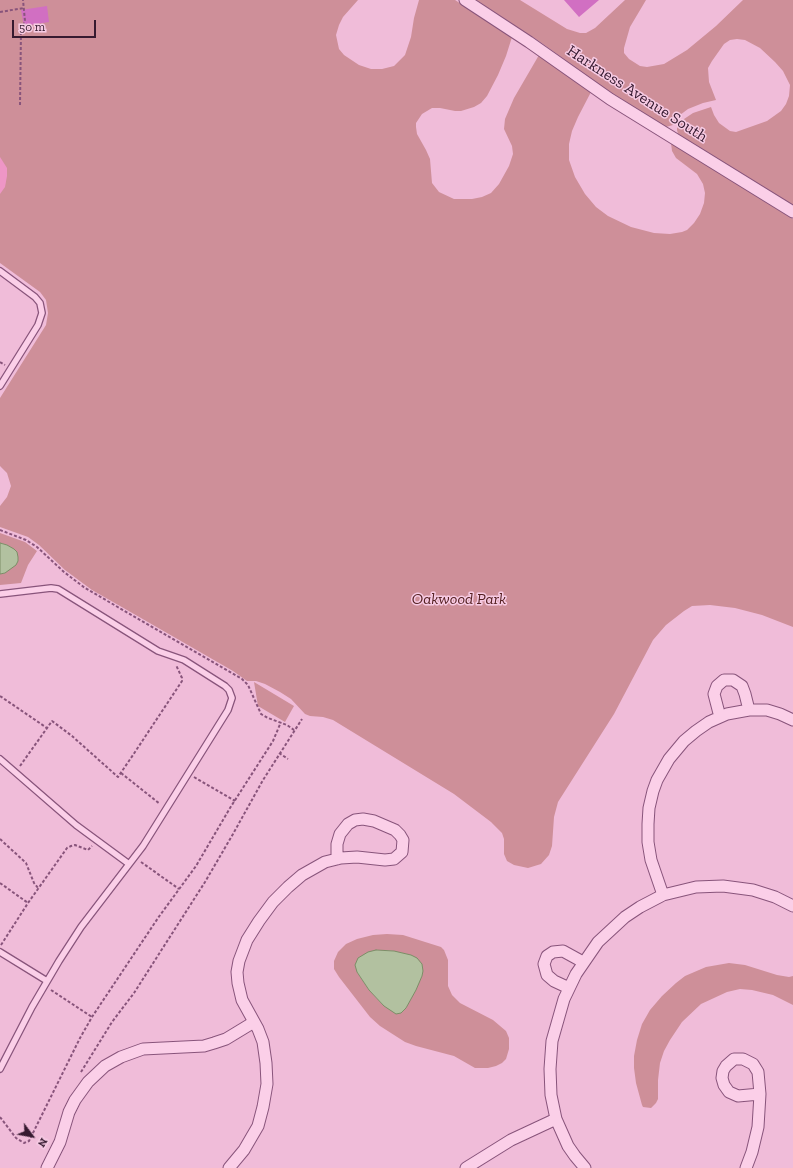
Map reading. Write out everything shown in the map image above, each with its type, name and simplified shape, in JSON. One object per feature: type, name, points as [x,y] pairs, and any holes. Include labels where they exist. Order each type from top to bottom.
[{"type":"street","name":"Harkness Avenue South","points":[[465,0],[610,98],[793,212]]},
{"type":"street","points":[[720,717],[714,694],[720,683],[728,680],[738,683],[744,689],[749,710]]},
{"type":"street","points":[[664,895],[652,864],[648,842],[648,815],[653,791],[664,766],[691,734],[720,717],[749,710],[771,711],[793,720]]},
{"type":"street","points":[[229,1168],[238,1159],[254,1135],[260,1120],[267,1084],[265,1053],[260,1034],[242,1000],[238,983],[237,972],[239,961],[247,940],[266,911],[288,886],[302,875],[318,865],[337,859],[357,857],[385,860],[394,859],[402,852],[403,840],[398,833],[374,821],[363,819],[355,820],[348,824],[340,834],[337,844],[337,859]]},
{"type":"street","points":[[585,1168],[568,1146],[556,1119],[550,1086],[551,1052],[559,1013],[569,988],[583,962],[598,942],[620,922],[640,907],[664,895],[696,887],[723,886],[742,888],[762,892],[793,906]]},
{"type":"street","points":[[569,988],[554,981],[547,975],[544,964],[547,956],[553,952],[563,951],[583,962]]},
{"type":"street","points":[[47,1168],[60,1142],[69,1112],[75,1100],[88,1082],[105,1066],[121,1057],[143,1049],[200,1046],[214,1043],[254,1022]]},
{"type":"street","points":[[746,1168],[752,1152],[758,1127],[760,1094]]},
{"type":"street","points":[[466,1168],[511,1140],[556,1119]]},
{"type":"lane","points":[[0,271],[35,297],[40,303],[42,313],[38,324],[0,386]]},
{"type":"lane","points":[[0,594],[56,588],[158,651],[178,658],[225,686],[229,690],[232,698],[228,710],[135,857],[81,927],[45,983],[20,1028],[0,1069]]},
{"type":"lane","points":[[0,759],[64,815],[96,841],[129,864]]},
{"type":"lane","points":[[0,952],[45,983]]},
{"type":"path","points":[[20,105],[22,31],[25,21],[24,0]]},
{"type":"path","points":[[0,12],[24,8]]},
{"type":"path","points":[[0,530],[26,540],[37,547],[64,572],[85,588],[242,679],[248,685],[261,714],[281,722],[294,730]]},
{"type":"path","points":[[16,772],[52,721],[70,734],[118,777],[182,681],[177,668],[178,658]]},
{"type":"path","points":[[0,696],[47,728]]},
{"type":"path","points":[[81,1074],[112,1022],[134,993],[204,882],[279,753],[302,719]]},
{"type":"path","points":[[0,1117],[16,1138],[24,1143],[29,1141],[92,1017],[149,931],[200,860],[273,741],[281,722]]},
{"type":"path","points":[[279,753],[288,759]]},
{"type":"path","points":[[121,772],[166,808]]},
{"type":"path","points":[[188,773],[235,801]]},
{"type":"path","points":[[0,839],[24,860],[34,883],[38,888]]},
{"type":"path","points":[[0,946],[38,888],[68,847],[75,845],[88,850],[96,841]]},
{"type":"path","points":[[135,857],[179,889]]},
{"type":"path","points":[[0,883],[28,903]]},
{"type":"path","points":[[45,983],[92,1017]]},
{"type":"green space","name":"Oakwood Park","points":[[0,0],[358,0],[343,17],[339,25],[336,35],[339,49],[344,55],[359,65],[371,69],[382,69],[394,66],[405,55],[411,37],[419,0],[455,0],[512,37],[498,75],[487,96],[481,103],[461,111],[432,108],[422,114],[416,123],[417,134],[430,159],[432,183],[439,192],[454,199],[472,199],[491,193],[499,184],[509,166],[513,154],[512,146],[504,129],[505,119],[514,98],[539,55],[591,92],[572,131],[569,144],[569,160],[575,177],[585,194],[596,207],[608,216],[631,227],[654,233],[670,234],[682,232],[687,230],[694,223],[700,214],[704,203],[705,193],[703,184],[697,174],[676,158],[672,151],[671,143],[793,219],[793,627],[762,615],[735,608],[710,605],[692,606],[666,625],[653,640],[614,714],[558,802],[554,817],[552,846],[549,855],[541,864],[528,868],[514,865],[507,861],[504,854],[504,839],[502,833],[491,822],[454,794],[333,720],[305,714],[291,699],[280,692],[256,681],[247,681],[233,671],[92,590],[65,570],[39,545],[28,537],[0,527],[0,506],[7,497],[11,486],[7,473],[0,466],[0,398],[46,325],[48,313],[46,300],[40,292],[0,263]]},
{"type":"green space","points":[[476,0],[520,0],[567,29],[580,33],[586,33],[595,28],[625,0],[646,0],[630,27],[624,53],[629,59],[640,66],[647,67],[664,64],[687,50],[716,26],[743,0],[793,0],[793,205],[678,134],[677,130],[684,119],[693,113],[711,107],[719,123],[730,131],[736,132],[767,121],[781,111],[789,96],[790,85],[783,71],[760,48],[745,40],[737,39],[730,40],[724,44],[708,68],[709,82],[716,100],[688,109],[680,115],[673,125],[666,127],[604,88],[543,44]]},
{"type":"green space","points":[[0,533],[25,542],[37,551],[28,565],[21,583],[0,585],[0,574],[5,573],[7,545],[0,543]]},
{"type":"green space","points":[[254,682],[294,706],[285,722],[258,706]]},
{"type":"green space","points":[[373,935],[403,935],[441,947],[444,950],[448,960],[448,986],[452,995],[460,1003],[493,1020],[506,1031],[509,1038],[509,1049],[506,1059],[496,1066],[488,1068],[475,1068],[454,1056],[405,1042],[380,1026],[370,1017],[339,977],[334,969],[334,961],[338,952],[346,944],[357,939]],"holes":[[[376,950],[394,951],[422,976],[406,1008],[384,1006],[369,990],[357,972]]]},
{"type":"green space","points":[[729,963],[745,965],[777,975],[789,977],[793,976],[793,1005],[773,995],[740,989],[727,992],[701,1004],[682,1022],[664,1051],[660,1063],[658,1099],[656,1103],[651,1108],[643,1107],[636,1083],[634,1056],[642,1024],[650,1010],[662,996],[685,976],[706,967]]},
{"type":"sand","points":[[0,157],[7,168],[7,176],[5,187],[0,194]]},
{"type":"shaded area","points":[[0,543],[7,545],[17,552],[18,561],[16,565],[5,573],[0,574]]},
{"type":"shaded area","points":[[376,950],[394,951],[411,955],[417,958],[422,964],[422,976],[416,990],[406,1008],[401,1013],[396,1014],[384,1006],[369,990],[357,972],[355,965],[358,958],[368,952]]},
{"type":"building","points":[[564,0],[599,0],[579,17]]},
{"type":"building","points":[[47,6],[49,22],[24,26],[21,10]]}]
